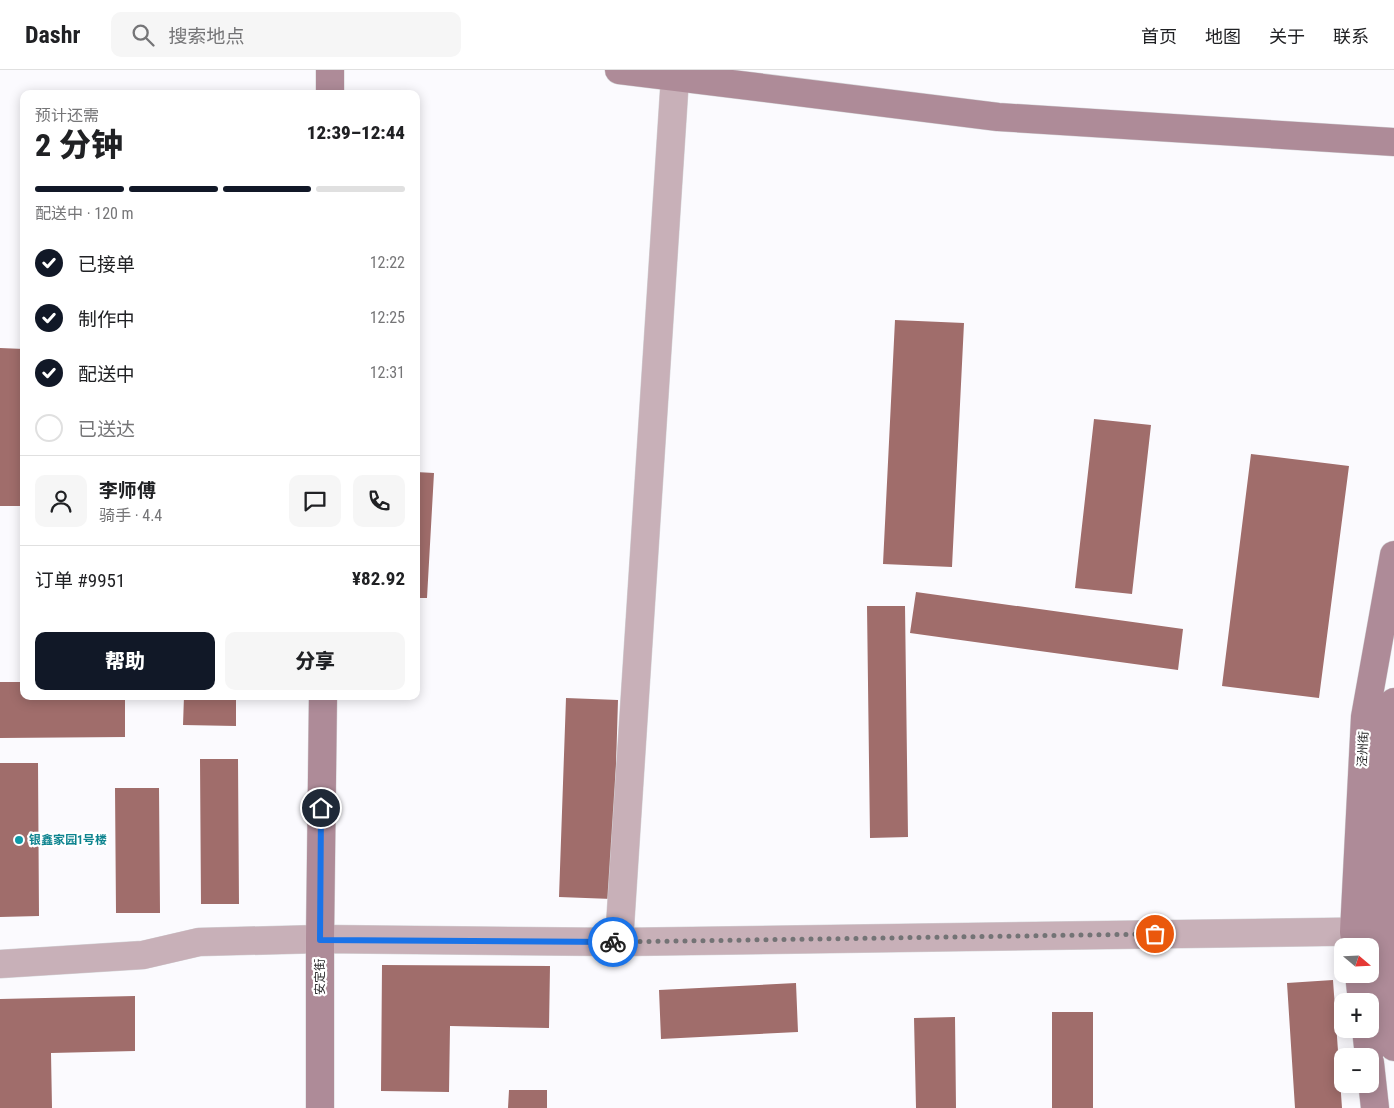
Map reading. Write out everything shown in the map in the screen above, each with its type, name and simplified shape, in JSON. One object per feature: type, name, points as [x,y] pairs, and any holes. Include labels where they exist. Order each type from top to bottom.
[{"type":"street","points":[[330,70],[330,90]]},
{"type":"street","points":[[619,70],[998,117],[1394,142]]},
{"type":"street","points":[[619,942],[675,77]]},
{"type":"street","name":"泾州街","points":[[1394,555],[1365,716],[1371,935],[1394,1048]]},
{"type":"street","name":"安定街","points":[[320,1108],[323,700]]},
{"type":"street","name":"泾州街","points":[[1371,935],[1390,723],[1394,702]]},
{"type":"street","points":[[0,964],[143,955],[200,942],[320,940],[619,942],[1371,935]]},
{"type":"street","points":[[1374,1093],[1376,1108]]},
{"type":"building","points":[[895,320],[964,323],[952,567],[883,564]]},
{"type":"building","points":[[0,348],[20,349],[20,506],[0,506]]},
{"type":"building","points":[[1094,419],[1151,425],[1132,594],[1075,588]]},
{"type":"building","points":[[1251,454],[1349,466],[1319,698],[1222,686]]},
{"type":"building","points":[[420,472],[434,473],[427,598],[420,598]]},
{"type":"building","points":[[916,592],[1183,629],[1178,670],[910,633]]},
{"type":"building","points":[[867,606],[905,606],[908,837],[870,838]]},
{"type":"building","points":[[0,682],[20,682],[20,700],[125,700],[125,737],[0,738]]},
{"type":"building","points":[[566,698],[618,700],[612,899],[559,897]]},
{"type":"building","points":[[184,700],[236,700],[236,726],[183,725]]},
{"type":"building","points":[[200,759],[238,759],[239,904],[201,904]]},
{"type":"building","name":"银鑫家园1号楼","points":[[0,763],[38,763],[39,916],[0,917]]},
{"type":"building","points":[[115,788],[159,788],[160,913],[116,913]]},
{"type":"building","points":[[382,965],[550,966],[549,1028],[450,1026],[449,1092],[381,1091]]},
{"type":"building","points":[[1333,980],[1334,1038],[1337,1038],[1338,1048],[1334,1048],[1334,1093],[1341,1093],[1342,1108],[1295,1108],[1287,983]]},
{"type":"building","points":[[796,983],[798,1032],[661,1039],[659,990]]},
{"type":"building","points":[[135,996],[135,1051],[51,1053],[52,1108],[0,1108],[0,999]]},
{"type":"building","points":[[1052,1012],[1093,1012],[1093,1108],[1052,1108]]},
{"type":"building","points":[[955,1017],[956,1108],[916,1108],[914,1018]]},
{"type":"building","points":[[509,1090],[547,1090],[547,1108],[508,1108]]},
{"type":"way so far","points":[[613,942],[1155,934]]},
{"type":"place","name":"银鑫家园1号楼","points":[[19,840]]},
{"type":"route","points":[[321,808],[320,940],[613,942]]}]
